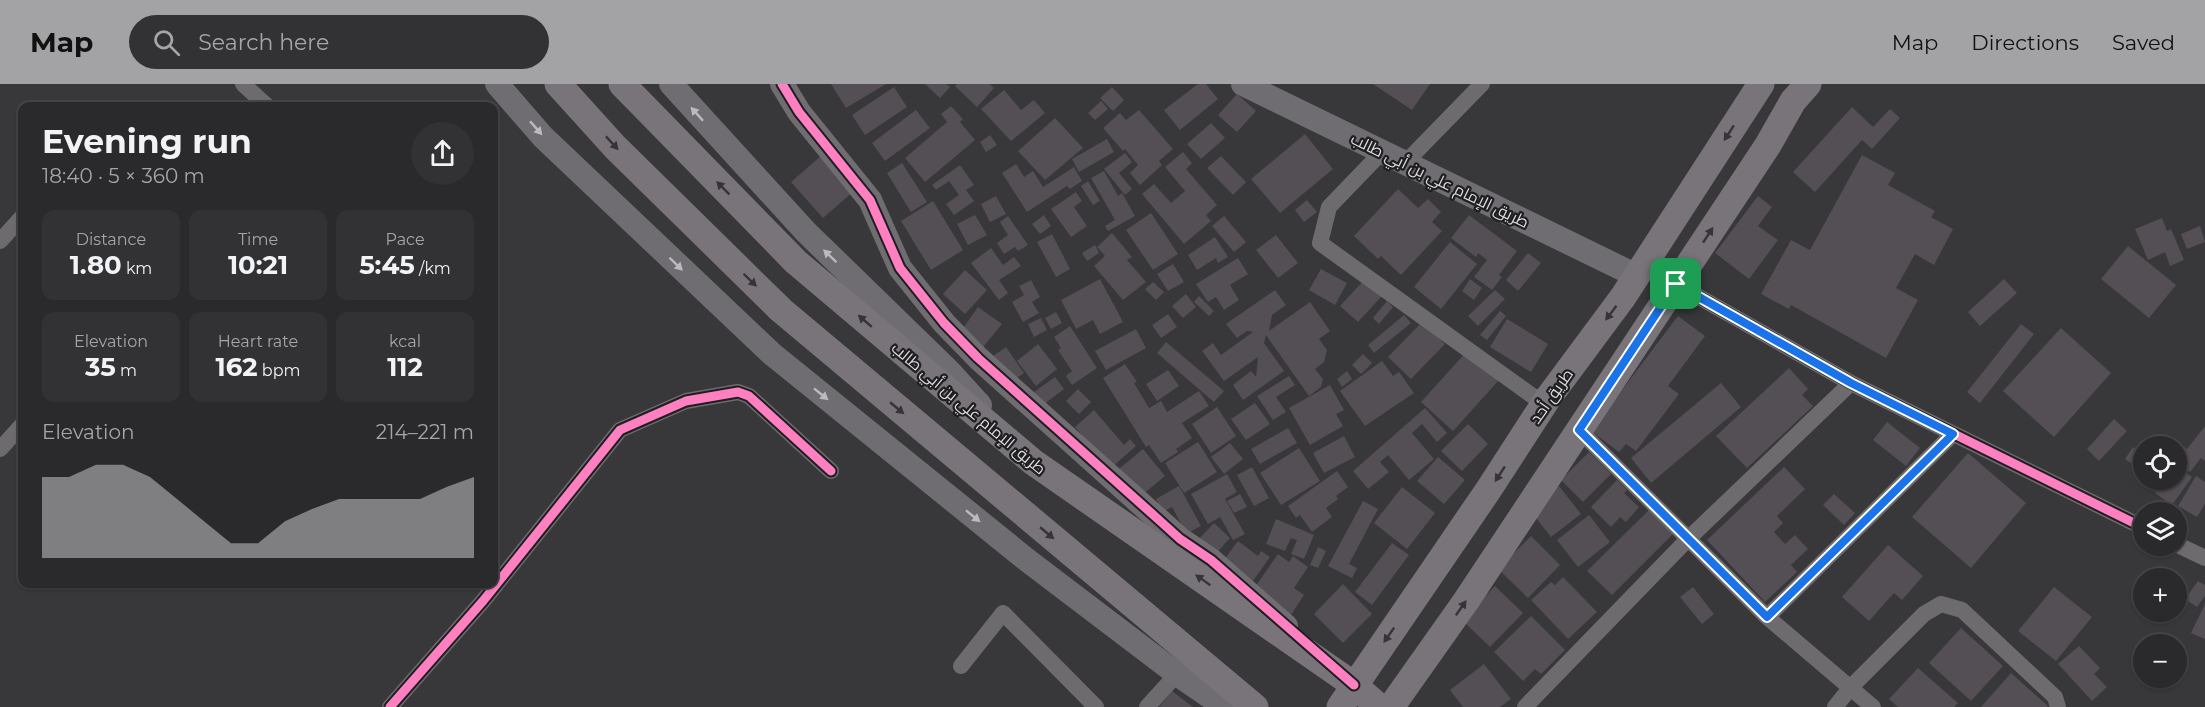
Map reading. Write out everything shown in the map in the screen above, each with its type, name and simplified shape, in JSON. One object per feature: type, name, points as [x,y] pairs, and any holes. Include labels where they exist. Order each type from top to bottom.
[{"type":"main road","points":[[498,84],[543,137],[772,354],[1027,560],[1177,674],[1225,707]]},
{"type":"main road","points":[[558,84],[615,147],[781,310],[1255,707]]},
{"type":"main road","name":"طريق الإمام علي بن أبي طالب","points":[[622,84],[796,262],[1033,462],[1347,696],[1379,707]]},
{"type":"main road","points":[[670,84],[806,232],[949,371],[1033,462]]},
{"type":"main road","points":[[782,84],[799,112],[870,200],[900,268],[944,323],[978,358],[1180,539],[1211,560],[1347,696]]},
{"type":"main road","name":"طريق الإمام علي بن أبي طالب","points":[[1243,84],[1636,276]]},
{"type":"main road","name":"طريق أحد","points":[[1347,696],[1489,489],[1548,398],[1636,276],[1761,84]]},
{"type":"main road","points":[[1391,707],[1466,601],[1767,145],[1793,101],[1808,84]]},
{"type":"street","points":[[243,84],[263,102]]},
{"type":"street","points":[[1405,163],[1482,84]]},
{"type":"street","points":[[1382,152],[1329,207],[1320,243],[1534,397],[1548,398]]},
{"type":"street","points":[[0,241],[18,221]]},
{"type":"street","points":[[1676,284],[1851,383],[2133,523]]},
{"type":"street","points":[[1525,707],[1688,538],[1851,383]]},
{"type":"street","points":[[498,582],[620,430],[686,401],[738,392],[749,396],[831,471]]},
{"type":"street","points":[[0,449],[18,429]]},
{"type":"street","points":[[1579,430],[1767,617],[1873,707]]},
{"type":"street","points":[[1767,617],[1953,434]]},
{"type":"street","points":[[2187,549],[2205,558]]},
{"type":"street","points":[[390,707],[493,588]]},
{"type":"street","points":[[1835,707],[1851,687],[1923,614],[1941,604],[1962,610],[2055,697],[2058,707]]},
{"type":"street","points":[[961,666],[1003,613],[1096,707]]},
{"type":"street","points":[[1147,707],[1177,674]]},
{"type":"building","points":[[831,84],[886,84],[846,108]]},
{"type":"building","points":[[925,84],[946,84],[950,87],[940,98]]},
{"type":"building","points":[[957,84],[990,84],[994,88],[977,107],[955,86]]},
{"type":"building","points":[[1198,84],[1206,84],[1218,99],[1180,130],[1164,110]]},
{"type":"building","points":[[1373,84],[1430,84],[1412,110]]},
{"type":"building","points":[[894,87],[907,107],[865,135],[852,115]]},
{"type":"building","points":[[1112,87],[1124,100],[1113,111],[1100,98]]},
{"type":"building","points":[[1004,90],[1021,110],[1034,100],[1045,113],[1011,141],[981,109]]},
{"type":"building","points":[[1237,94],[1256,111],[1237,132],[1218,115]]},
{"type":"building","points":[[1101,101],[1108,109],[1095,120],[1088,113]]},
{"type":"building","points":[[951,106],[963,119],[960,122],[975,140],[925,182],[905,158],[947,122],[941,114]]},
{"type":"building","points":[[1852,107],[1873,127],[1890,109],[1900,118],[1872,149],[1862,140],[1815,192],[1793,172]]},
{"type":"building","points":[[916,110],[930,128],[885,161],[872,143]]},
{"type":"building","points":[[1139,110],[1173,149],[1159,161],[1162,165],[1140,185],[1130,173],[1138,165],[1103,128],[1120,113],[1126,120]]},
{"type":"building","points":[[1055,118],[1083,148],[1045,180],[1018,151]]},
{"type":"building","points":[[1211,123],[1225,138],[1201,159],[1187,144]]},
{"type":"building","points":[[1305,134],[1333,169],[1280,213],[1251,179]]},
{"type":"building","points":[[990,135],[997,145],[986,152],[980,142]]},
{"type":"building","points":[[1107,139],[1114,152],[1079,172],[1072,159]]},
{"type":"building","points":[[1183,152],[1192,163],[1186,169],[1217,205],[1206,215],[1211,221],[1184,244],[1142,194],[1154,184],[1171,203],[1185,191],[1165,167]]},
{"type":"building","points":[[1125,153],[1132,162],[1119,173],[1132,189],[1125,195],[1104,169]]},
{"type":"building","points":[[822,155],[854,191],[823,218],[791,182]]},
{"type":"building","points":[[1862,155],[1895,173],[1888,185],[1935,211],[1931,217],[1953,229],[1934,265],[1915,254],[1896,288],[1918,300],[1886,358],[1791,305],[1789,309],[1761,294],[1791,240],[1810,250]]},
{"type":"building","points":[[1221,156],[1246,182],[1233,195],[1207,168]]},
{"type":"building","points":[[902,163],[927,202],[911,212],[887,173]]},
{"type":"building","points":[[1016,164],[1024,177],[1033,171],[1043,187],[1074,167],[1082,181],[1070,189],[1067,186],[1027,212],[1002,173]]},
{"type":"building","points":[[960,165],[974,185],[966,190],[974,201],[954,215],[946,204],[959,195],[949,181],[936,190],[932,185]]},
{"type":"building","points":[[1104,171],[1118,196],[1122,193],[1135,216],[1108,231],[1105,226],[1115,220],[1091,178]]},
{"type":"building","points":[[1088,181],[1100,201],[1093,205],[1081,186]]},
{"type":"building","points":[[1398,189],[1418,208],[1428,199],[1441,212],[1432,222],[1442,231],[1401,275],[1381,256],[1378,259],[1354,236]]},
{"type":"building","points":[[1076,192],[1082,201],[1074,207],[1087,226],[1071,237],[1051,209]]},
{"type":"building","points":[[996,196],[1006,214],[990,222],[981,204]]},
{"type":"building","points":[[1758,196],[1772,207],[1758,226],[1778,240],[1749,279],[1715,253]]},
{"type":"building","points":[[1307,200],[1317,212],[1304,222],[1295,210]]},
{"type":"building","points":[[933,201],[963,250],[931,270],[901,221]]},
{"type":"building","points":[[1151,213],[1178,254],[1153,270],[1126,230]]},
{"type":"building","points":[[975,215],[987,235],[968,245],[957,224]]},
{"type":"building","points":[[1044,215],[1051,226],[1040,234],[1032,224]]},
{"type":"building","points":[[1469,215],[1517,251],[1499,275],[1502,277],[1492,290],[1474,277],[1487,260],[1478,253],[1476,257],[1451,238]]},
{"type":"building","points":[[1008,216],[1028,245],[1018,251],[1015,247],[1004,254],[997,243],[1008,235],[1000,222]]},
{"type":"building","points":[[1224,216],[1246,242],[1234,252],[1212,226]]},
{"type":"building","points":[[2162,218],[2167,231],[2171,229],[2184,260],[2170,266],[2165,252],[2148,260],[2135,229]]},
{"type":"building","points":[[2200,226],[2205,242],[2187,249],[2181,234]]},
{"type":"building","points":[[1112,233],[1132,257],[1127,260],[1146,282],[1123,300],[1094,266],[1105,256],[1097,247]]},
{"type":"building","points":[[1052,234],[1070,269],[1056,277],[1037,242]]},
{"type":"building","points":[[1276,235],[1298,263],[1278,278],[1256,250]]},
{"type":"building","points":[[1215,237],[1228,257],[1218,263],[1216,258],[1197,270],[1188,255]]},
{"type":"building","points":[[1450,242],[1477,264],[1441,309],[1414,287]]},
{"type":"building","points":[[1095,245],[1099,253],[1087,261],[1082,253]]},
{"type":"building","points":[[2128,246],[2176,285],[2149,318],[2101,279]]},
{"type":"building","points":[[991,248],[1003,265],[1014,257],[1021,266],[999,280],[1008,293],[999,300],[971,263]]},
{"type":"building","points":[[1528,253],[1541,263],[1518,291],[1506,280]]},
{"type":"building","points":[[1238,258],[1248,274],[1230,285],[1239,300],[1224,310],[1216,297],[1208,302],[1196,284]]},
{"type":"building","points":[[1173,264],[1184,282],[1168,291],[1157,274]]},
{"type":"building","points":[[1321,269],[1347,283],[1335,305],[1309,290]]},
{"type":"building","points":[[965,270],[987,290],[965,314],[943,294]]},
{"type":"building","points":[[1100,279],[1123,322],[1100,334],[1093,320],[1076,329],[1061,300]]},
{"type":"building","points":[[1365,279],[1383,295],[1358,322],[1340,306]]},
{"type":"building","points":[[1470,279],[1482,288],[1474,300],[1462,291]]},
{"type":"building","points":[[2004,279],[2017,293],[1980,326],[1968,312]]},
{"type":"building","points":[[1031,280],[1040,297],[1032,302],[1039,313],[1023,322],[1012,302],[1024,295],[1019,286]]},
{"type":"building","points":[[1153,282],[1164,292],[1156,300],[1145,289]]},
{"type":"building","points":[[1275,290],[1286,305],[1272,315],[1269,331],[1310,302],[1330,331],[1319,339],[1327,350],[1324,362],[1315,369],[1323,379],[1321,387],[1309,396],[1266,335],[1264,343],[1284,371],[1243,400],[1233,385],[1251,371],[1256,377],[1258,357],[1224,381],[1202,351],[1213,343],[1221,355],[1253,332],[1247,331],[1237,338],[1226,324]]},
{"type":"building","points":[[1495,290],[1505,299],[1478,326],[1468,316]]},
{"type":"building","points":[[1186,294],[1196,307],[1183,318],[1172,306]]},
{"type":"building","points":[[1199,296],[1214,311],[1209,316],[1194,302]]},
{"type":"building","points":[[1387,301],[1393,307],[1379,324],[1373,318]]},
{"type":"building","points":[[978,307],[1002,324],[980,351],[959,334]]},
{"type":"building","points":[[1500,311],[1506,316],[1487,340],[1480,335]]},
{"type":"building","points":[[1056,312],[1062,323],[1051,329],[1045,318]]},
{"type":"building","points":[[1168,314],[1177,327],[1161,338],[1152,325]]},
{"type":"building","points":[[1404,315],[1411,323],[1374,353],[1368,345]]},
{"type":"building","points":[[1678,316],[1705,336],[1668,386],[1679,394],[1636,451],[1626,444],[1619,452],[1591,431]]},
{"type":"building","points":[[1041,318],[1047,330],[1034,337],[1028,324]]},
{"type":"building","points":[[1507,319],[1548,344],[1531,372],[1490,347]]},
{"type":"building","points":[[1422,322],[1445,344],[1411,379],[1388,357]]},
{"type":"building","points":[[2021,324],[2034,334],[1980,403],[1967,392]]},
{"type":"building","points":[[1070,326],[1097,368],[1072,385],[1066,376],[1072,371],[1058,350],[1061,348],[1054,337]]},
{"type":"building","points":[[2061,328],[2111,373],[2054,437],[2003,391]]},
{"type":"building","points":[[1136,329],[1146,348],[1106,370],[1095,351]]},
{"type":"building","points":[[1166,342],[1224,391],[1214,402],[1157,353]]},
{"type":"building","points":[[1038,344],[1057,369],[1036,386],[1017,361]]},
{"type":"building","points":[[1006,347],[1024,373],[1011,382],[993,356]]},
{"type":"building","points":[[1468,350],[1500,379],[1453,431],[1421,402]]},
{"type":"building","points":[[1363,354],[1372,363],[1361,374],[1352,365]]},
{"type":"building","points":[[1382,361],[1393,376],[1399,372],[1414,393],[1365,426],[1340,391]]},
{"type":"building","points":[[1125,364],[1137,382],[1134,383],[1149,408],[1161,401],[1167,412],[1199,391],[1209,406],[1182,423],[1192,438],[1176,449],[1178,452],[1161,463],[1149,445],[1146,447],[1103,378]]},
{"type":"building","points":[[1789,368],[1808,389],[1802,395],[1813,406],[1747,468],[1716,436]]},
{"type":"building","points":[[1168,370],[1179,386],[1157,401],[1146,384]]},
{"type":"building","points":[[1347,371],[1352,379],[1342,387],[1337,379]]},
{"type":"building","points":[[1289,376],[1295,385],[1276,397],[1286,412],[1273,420],[1257,396]]},
{"type":"building","points":[[1055,377],[1064,389],[1039,408],[1030,395]]},
{"type":"building","points":[[1721,383],[1741,407],[1651,483],[1631,458]]},
{"type":"building","points":[[1330,385],[1344,410],[1336,414],[1343,426],[1310,445],[1289,408]]},
{"type":"building","points":[[1078,389],[1091,402],[1079,414],[1066,401]]},
{"type":"building","points":[[1255,403],[1270,424],[1246,440],[1231,419]]},
{"type":"building","points":[[1217,407],[1236,436],[1211,453],[1192,424]]},
{"type":"building","points":[[1425,408],[1447,433],[1437,442],[1422,424],[1412,433],[1434,459],[1409,480],[1388,455],[1380,462],[1389,472],[1368,489],[1353,471]]},
{"type":"building","points":[[1094,410],[1124,445],[1130,439],[1136,446],[1111,468],[1075,427]]},
{"type":"building","points":[[2114,419],[2127,431],[2099,461],[2087,449]]},
{"type":"building","points":[[1887,422],[1920,448],[1906,466],[1873,440]]},
{"type":"building","points":[[1468,424],[1488,444],[1462,471],[1441,451]]},
{"type":"building","points":[[2205,426],[2205,461],[2201,458],[2190,472],[2187,470],[2187,449]]},
{"type":"building","points":[[1288,428],[1297,443],[1260,464],[1251,449]]},
{"type":"building","points":[[1344,436],[1355,457],[1324,473],[1313,453]]},
{"type":"building","points":[[1198,442],[1217,472],[1184,493],[1165,463]]},
{"type":"building","points":[[1230,443],[1243,459],[1224,474],[1211,457]]},
{"type":"building","points":[[2133,447],[2133,464],[2125,459]]},
{"type":"building","points":[[1299,448],[1320,481],[1281,505],[1260,473]]},
{"type":"building","points":[[1143,449],[1165,476],[1141,496],[1119,469]]},
{"type":"building","points":[[1589,452],[1611,474],[1583,502],[1561,480]]},
{"type":"building","points":[[1968,453],[2026,503],[1971,568],[1912,517]]},
{"type":"building","points":[[1438,457],[1465,480],[1444,504],[1417,481]]},
{"type":"building","points":[[1252,467],[1269,498],[1254,506],[1237,475]]},
{"type":"building","points":[[1784,467],[1805,489],[1777,516],[1783,523],[1774,532],[1785,544],[1795,535],[1808,549],[1791,565],[1797,572],[1765,602],[1707,540]]},
{"type":"building","points":[[1337,471],[1348,487],[1326,508],[1332,517],[1312,532],[1300,515],[1296,518],[1288,506]]},
{"type":"building","points":[[1227,474],[1237,492],[1225,499],[1245,534],[1233,540],[1220,517],[1208,524],[1191,494]]},
{"type":"building","points":[[2187,474],[2192,477],[2187,484]]},
{"type":"building","points":[[2196,476],[2205,482],[2205,504],[2197,517],[2187,511],[2187,502],[2180,502]]},
{"type":"building","points":[[1617,480],[1627,490],[1624,493],[1639,507],[1626,522],[1620,517],[1611,527],[1591,507]]},
{"type":"building","points":[[1179,486],[1201,526],[1182,536],[1183,527],[1172,507],[1163,512],[1156,499]]},
{"type":"building","points":[[1559,486],[1581,514],[1551,537],[1529,509]]},
{"type":"building","points":[[1402,487],[1435,513],[1407,549],[1374,523]]},
{"type":"building","points":[[2157,490],[2183,490],[2174,502],[2168,502],[2155,493]]},
{"type":"building","points":[[1240,494],[1247,507],[1234,513],[1227,501]]},
{"type":"building","points":[[1834,494],[1855,513],[1844,525],[1823,505]]},
{"type":"building","points":[[1363,501],[1378,509],[1349,564],[1357,568],[1352,578],[1328,566]]},
{"type":"building","points":[[1650,509],[1674,533],[1612,595],[1587,571]]},
{"type":"building","points":[[1589,515],[1610,542],[1578,567],[1557,540]]},
{"type":"building","points":[[1276,519],[1314,535],[1304,559],[1291,554],[1297,540],[1291,538],[1285,551],[1266,544]]},
{"type":"building","points":[[1214,523],[1230,538],[1213,557],[1196,542]]},
{"type":"building","points":[[1531,536],[1560,565],[1528,598],[1498,569]]},
{"type":"building","points":[[1238,541],[1258,556],[1261,551],[1270,557],[1250,585],[1221,564]]},
{"type":"building","points":[[1392,543],[1409,555],[1372,605],[1355,592]]},
{"type":"building","points":[[1888,545],[1923,576],[1902,600],[1894,593],[1869,621],[1842,597]]},
{"type":"building","points":[[1318,547],[1326,551],[1318,568],[1310,565]]},
{"type":"building","points":[[1278,554],[1289,562],[1293,556],[1308,567],[1294,588],[1304,595],[1291,615],[1253,590]]},
{"type":"building","points":[[1563,577],[1597,612],[1568,639],[1531,600],[1551,582],[1555,585]]},
{"type":"building","points":[[2198,581],[2205,585],[2205,596],[2197,607],[2187,600],[2187,596]]},
{"type":"building","points":[[1343,584],[1372,614],[1343,643],[1314,614]]},
{"type":"building","points":[[1495,586],[1523,613],[1490,647],[1462,620]]},
{"type":"building","points":[[1693,587],[1714,614],[1702,624],[1680,597]]},
{"type":"building","points":[[2054,587],[2092,617],[2056,661],[2018,631]]},
{"type":"building","points":[[2205,604],[2205,639],[2191,633]]},
{"type":"building","points":[[1531,616],[1565,650],[1541,674],[1535,669],[1523,681],[1494,652]]},
{"type":"building","points":[[1961,628],[2003,666],[1971,701],[1929,663]]},
{"type":"building","points":[[2079,646],[2100,668],[2094,674],[2107,687],[2092,701],[2058,664]]},
{"type":"building","points":[[1484,664],[1511,699],[1500,707],[1463,707],[1450,690]]},
{"type":"building","points":[[1918,668],[1958,703],[1954,707],[1898,707],[1889,699]]},
{"type":"building","points":[[2011,673],[2048,706],[1981,707]]},
{"type":"building","points":[[1172,691],[1193,707],[1159,707]]},
{"type":"cycle path","points":[[782,84],[799,112],[870,200],[900,268],[944,323],[978,358],[1180,539],[1211,560],[1354,685]]},
{"type":"cycle path","points":[[1676,284],[1851,383],[2133,523]]},
{"type":"cycle path","points":[[498,582],[620,430],[686,401],[738,392],[749,396],[831,471]]},
{"type":"cycle path","points":[[390,707],[493,588]]},
{"type":"route","points":[[1676,284],[1851,383],[1953,434],[1767,617],[1579,430],[1676,284]]}]
